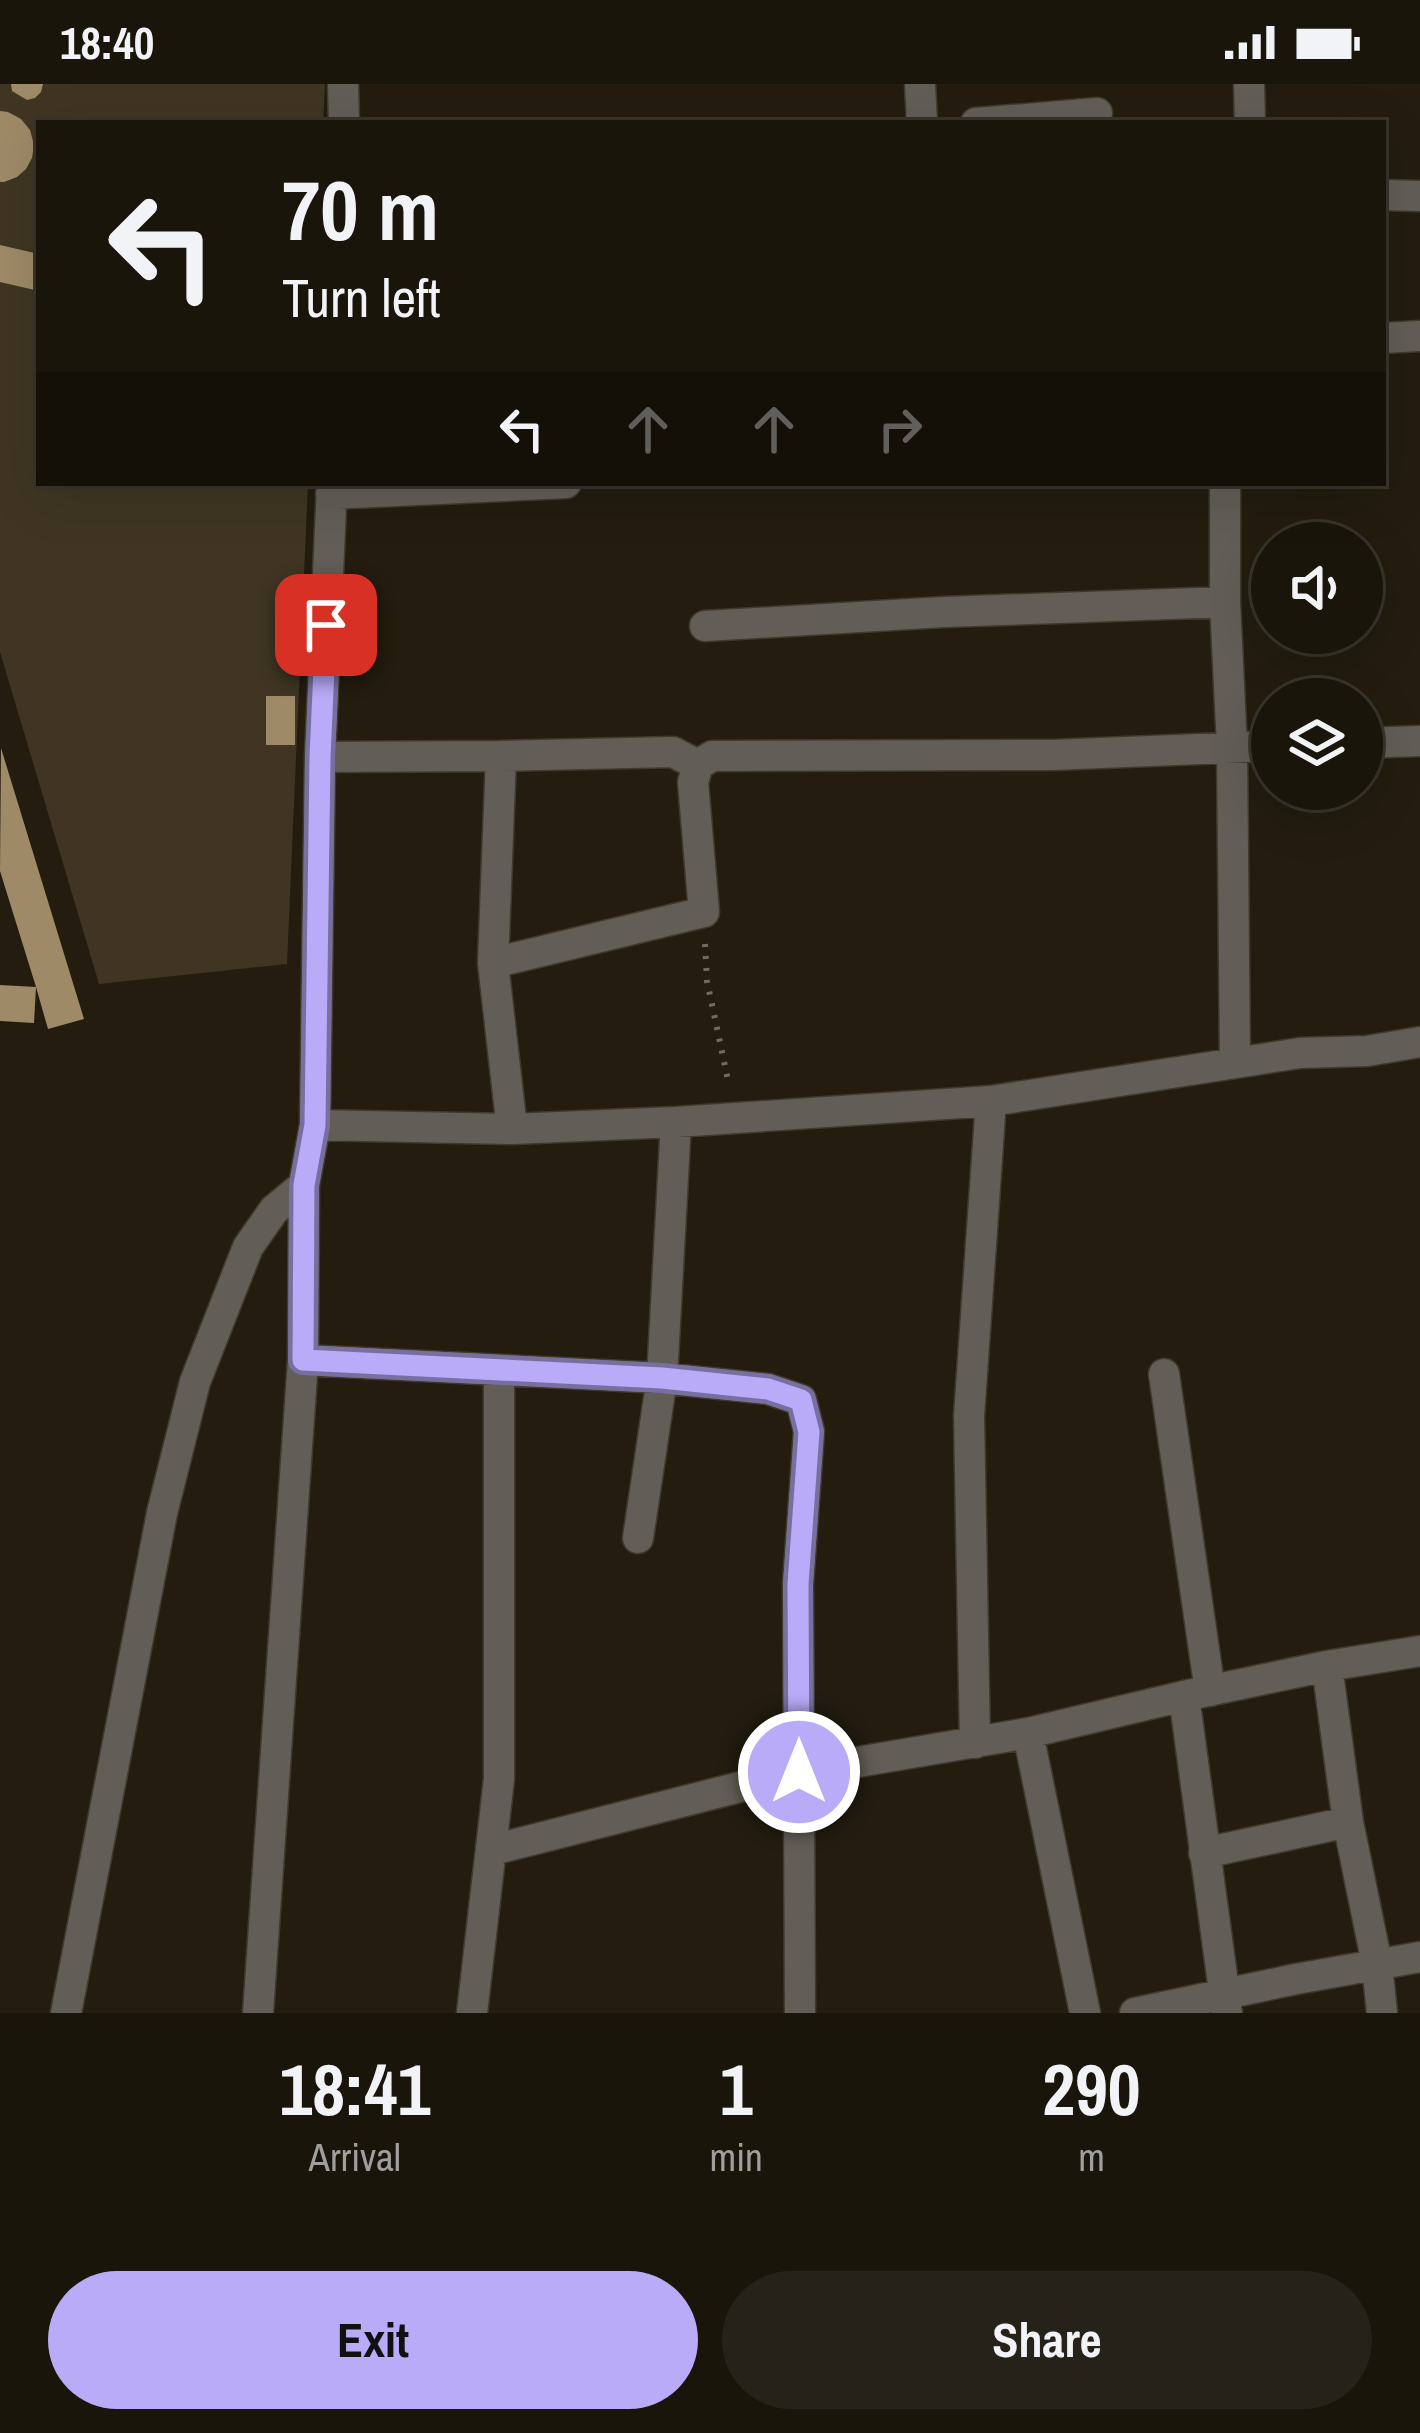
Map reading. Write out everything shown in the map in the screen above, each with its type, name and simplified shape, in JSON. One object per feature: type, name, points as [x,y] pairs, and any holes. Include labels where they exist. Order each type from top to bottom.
[{"type":"street","points":[[343,84],[344,120]]},
{"type":"street","points":[[920,84],[922,120]]},
{"type":"street","points":[[1249,84],[1250,120]]},
{"type":"street","points":[[999,120],[1097,107]]},
{"type":"street","points":[[1386,195],[1420,196]]},
{"type":"street","points":[[1386,338],[1420,336]]},
{"type":"street","points":[[258,2013],[303,1360],[304,1185],[315,1125],[320,757],[332,488],[426,486]]},
{"type":"street","points":[[1225,486],[1235,1063]]},
{"type":"street","points":[[705,626],[1225,602]]},
{"type":"street","points":[[1383,742],[1420,741]]},
{"type":"street","points":[[493,963],[704,912],[693,782],[698,765],[712,756],[1053,755],[1251,747]]},
{"type":"street","points":[[320,757],[673,752],[698,765]]},
{"type":"street","points":[[501,756],[493,963],[512,1130]]},
{"type":"street","points":[[315,1125],[512,1130],[991,1101],[1300,1053],[1367,1051],[1420,1042]]},
{"type":"street","points":[[975,1743],[969,1416],[991,1101]]},
{"type":"street","points":[[638,1538],[662,1378],[676,1122]]},
{"type":"street","points":[[66,2013],[162,1513],[195,1382],[248,1246],[274,1210],[304,1185]]},
{"type":"street","points":[[303,1360],[662,1378],[768,1389],[801,1400],[809,1432],[798,1584],[800,2013]]},
{"type":"street","points":[[472,2013],[499,1779],[499,1371]]},
{"type":"street","points":[[1164,1373],[1197,1693],[1204,1853],[1226,2004]]},
{"type":"street","points":[[492,1850],[799,1772],[1028,1733],[1197,1693],[1420,1651]]},
{"type":"street","points":[[1327,1666],[1348,1822],[1377,1964],[1382,2013]]},
{"type":"street","points":[[1028,1733],[1085,2013]]},
{"type":"street","points":[[1204,1853],[1348,1822]]},
{"type":"street","points":[[1136,2013],[1226,2004],[1420,1957]]},
{"type":"path","points":[[704,912],[707,981],[736,1118]]},
{"type":"shaded area","points":[[0,84],[325,84],[323,120],[36,120],[36,486],[308,486],[287,964],[99,984],[0,652]]},
{"type":"building","points":[[11,84],[43,84],[35,98],[27,100],[12,91]]},
{"type":"building","points":[[0,111],[21,119],[34,145],[26,169],[4,182],[0,182]]},
{"type":"building","points":[[0,245],[36,253],[36,290],[0,282]]},
{"type":"building","points":[[266,696],[295,696],[295,745],[266,745]]},
{"type":"building","points":[[1,748],[84,1019],[48,1029],[0,871]]},
{"type":"building","points":[[0,985],[36,987],[34,1023],[0,1021]]},
{"type":"route","points":[[326,625],[315,1125],[304,1185],[303,1360],[662,1378],[768,1389],[801,1400],[809,1432],[798,1584],[799,1772]]}]
